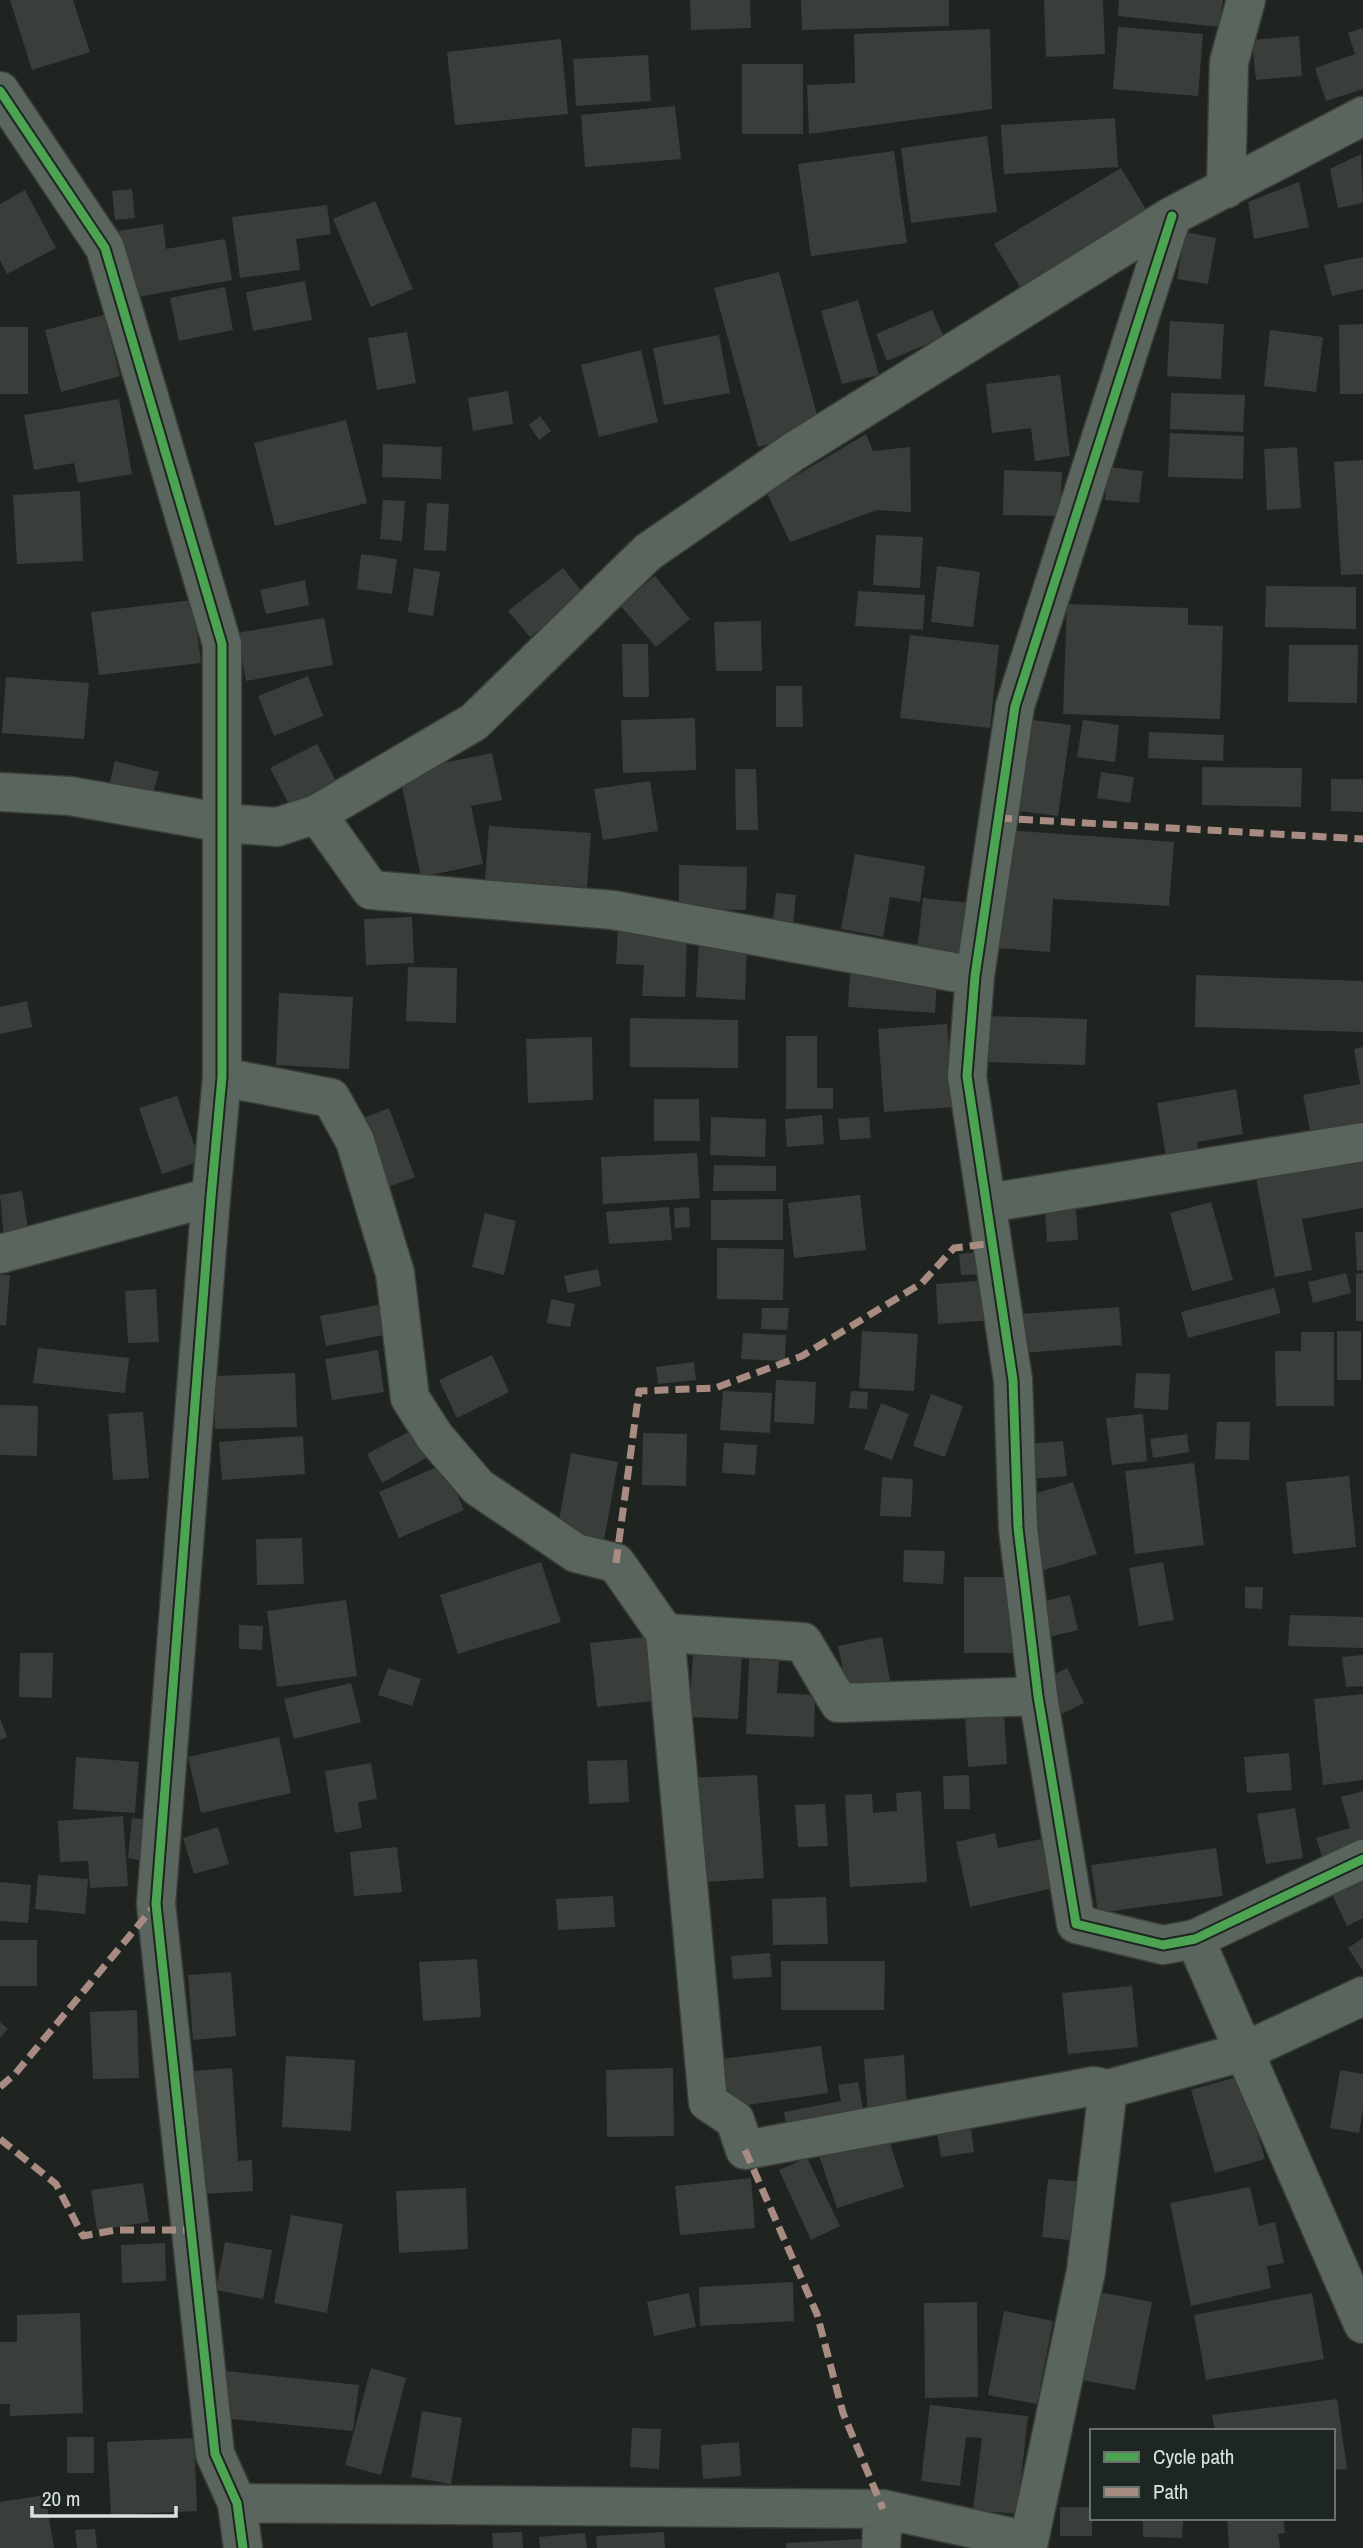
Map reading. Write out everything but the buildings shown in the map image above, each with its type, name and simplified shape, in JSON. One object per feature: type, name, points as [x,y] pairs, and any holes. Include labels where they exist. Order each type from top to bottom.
[{"type":"street","points":[[1226,189],[1229,62],[1246,0]]},
{"type":"street","points":[[0,91],[105,248],[222,644],[222,1077],[156,1903],[215,2454],[237,2503],[243,2548]]},
{"type":"street","points":[[0,792],[70,796],[224,823],[277,827],[317,814],[474,722],[648,552],[793,452],[1172,216],[1363,117]]},
{"type":"street","points":[[1172,216],[1015,706],[975,976],[967,1076],[1013,1380],[1018,1528],[1038,1696],[1076,1924],[1163,1945],[1195,1939],[1363,1859]]},
{"type":"street","points":[[317,814],[371,890],[613,910],[975,976]]},
{"type":"street","points":[[222,1077],[331,1098],[355,1142],[395,1273],[410,1398],[435,1437],[478,1487],[576,1553],[617,1563],[665,1633],[708,2102],[735,2120],[744,2150],[1094,2085],[1108,2089],[1243,2052],[1363,1996]]},
{"type":"street","points":[[988,1203],[1363,1142]]},
{"type":"street","points":[[0,1254],[211,1197]]},
{"type":"street","points":[[665,1633],[803,1642],[839,1703],[1038,1696]]},
{"type":"street","points":[[1195,1939],[1363,2324]]},
{"type":"street","points":[[237,2503],[883,2509],[1029,2541],[1086,2271],[1108,2089]]},
{"type":"street","points":[[881,2548],[883,2509]]},
{"type":"marked path","points":[[998,818],[1363,839]]},
{"type":"marked path","points":[[616,1563],[639,1391],[715,1388],[802,1356],[922,1283],[954,1248],[994,1243]]},
{"type":"marked path","points":[[0,2087],[15,2074],[156,1904]]},
{"type":"marked path","points":[[0,2139],[56,2184],[83,2236],[116,2230],[191,2230]]},
{"type":"marked path","points":[[745,2150],[817,2314],[843,2413],[883,2509]]},
{"type":"cycle path","points":[[0,91],[105,248],[222,644],[222,1077],[156,1904],[215,2454],[237,2503],[243,2548]]},
{"type":"cycle path","points":[[1172,216],[1015,706],[975,976],[967,1076],[1013,1380],[1018,1528],[1038,1696],[1076,1924],[1163,1945],[1195,1939],[1363,1859]]}]
